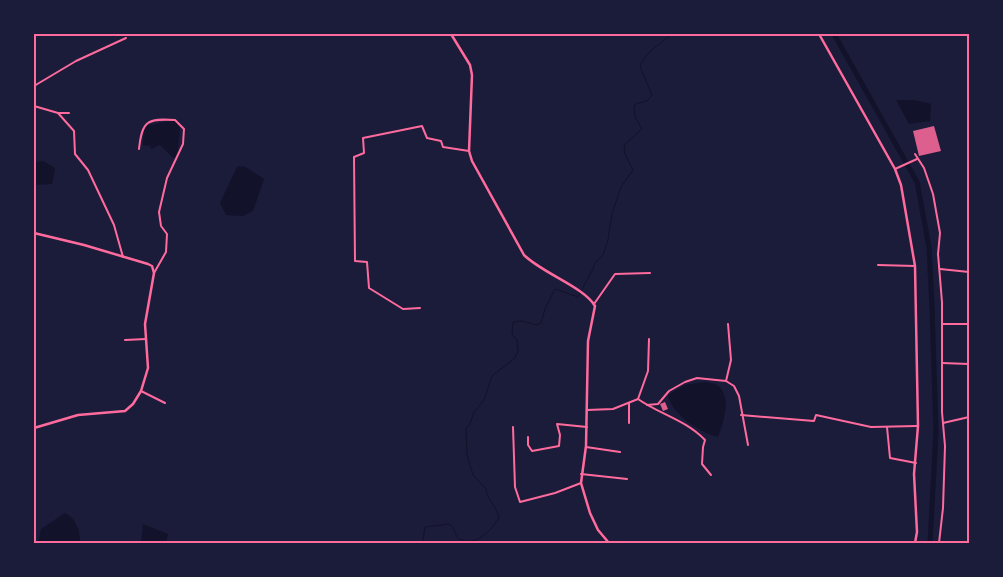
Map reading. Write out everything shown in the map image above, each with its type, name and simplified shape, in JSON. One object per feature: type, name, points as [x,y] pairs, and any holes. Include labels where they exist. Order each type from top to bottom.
[{"type":"street","points":[[451,34],[470,65],[472,75],[469,150],[482,179],[524,255],[535,266],[584,294],[594,304],[595,310],[588,341],[586,447],[581,483],[590,513],[598,530],[609,543]]},
{"type":"street","points":[[819,34],[896,169],[901,185],[915,266],[918,426],[914,474],[917,532],[915,543]]},
{"type":"street","points":[[34,86],[76,61],[126,38]]},
{"type":"street","points":[[34,106],[58,113],[69,113]]},
{"type":"street","points":[[58,113],[74,131],[75,154],[88,170],[114,225],[123,257]]},
{"type":"street","points":[[139,148],[141,130],[144,125],[153,121],[175,120],[184,129],[183,144],[167,178],[159,212],[161,226],[167,234],[168,242],[162,262],[154,273]]},
{"type":"street","points":[[420,308],[403,309],[369,288],[367,262],[355,261],[354,157],[364,153],[363,138],[422,126],[427,138],[441,141],[443,147],[469,150]]},
{"type":"street","points":[[915,154],[924,168],[933,194],[940,233],[938,254],[945,446],[939,543]]},
{"type":"street","points":[[896,169],[918,159]]},
{"type":"street","points":[[34,233],[84,245],[152,266],[154,273],[145,324],[148,368],[141,391],[133,404],[125,411],[78,415],[34,428]]},
{"type":"street","points":[[878,265],[915,266]]},
{"type":"street","points":[[940,270],[969,272]]},
{"type":"street","points":[[594,304],[615,274],[650,273]]},
{"type":"street","points":[[726,381],[731,355],[728,324]]},
{"type":"street","points":[[942,324],[969,324]]},
{"type":"street","points":[[124,340],[146,339]]},
{"type":"street","points":[[587,410],[604,411],[638,399],[648,371],[649,339]]},
{"type":"street","points":[[942,363],[969,364]]},
{"type":"street","points":[[656,410],[658,404],[669,391],[685,382],[697,378],[726,381],[738,390],[741,415],[748,445]]},
{"type":"street","points":[[141,391],[165,403]]},
{"type":"street","points":[[638,399],[656,410],[677,419],[706,440],[702,446],[702,464],[712,475]]},
{"type":"street","points":[[629,403],[629,423]]},
{"type":"street","points":[[647,405],[658,404]]},
{"type":"street","points":[[741,415],[814,421],[816,415],[871,427],[918,426]]},
{"type":"street","points":[[943,423],[969,417]]},
{"type":"street","points":[[528,436],[528,445],[532,451],[559,446],[560,435],[557,424],[587,426]]},
{"type":"street","points":[[513,427],[515,487],[520,502],[555,493],[581,483]]},
{"type":"street","points":[[887,427],[890,458],[916,463]]},
{"type":"street","points":[[586,447],[620,452]]},
{"type":"street","points":[[581,474],[627,479]]},
{"type":"shaded area","points":[[896,100],[914,100],[931,104],[930,121],[909,124]]},
{"type":"shaded area","points":[[176,120],[180,129],[177,158],[173,158],[160,145],[151,149],[150,146],[143,145],[144,126]]},
{"type":"shaded area","points":[[43,161],[55,168],[52,184],[34,185],[34,162]]},
{"type":"shaded area","points":[[244,166],[264,179],[253,211],[243,216],[226,215],[220,203],[237,167]]},
{"type":"shaded area","points":[[705,382],[717,385],[725,396],[725,410],[718,437],[687,422],[675,409],[668,395],[685,385]]},
{"type":"shaded area","points":[[65,513],[77,526],[80,543],[38,543],[41,529]]},
{"type":"shaded area","points":[[143,524],[168,534],[166,543],[141,543]]},
{"type":"building","points":[[934,126],[941,151],[919,156],[913,131]]},
{"type":"building","points":[[665,402],[668,409],[663,411],[660,404]]},
{"type":"waterway","points":[[424,543],[425,527],[449,524],[458,538],[472,541],[488,532],[499,518],[486,489],[473,475],[467,455],[466,429],[474,412],[484,400],[492,376],[515,358],[518,351],[517,340],[512,334],[513,322],[521,321],[537,325],[541,323],[545,309],[555,289],[578,297],[595,263],[603,255],[608,240],[612,214],[621,187],[633,170],[625,154],[624,145],[642,129],[635,114],[635,104],[647,101],[652,95],[640,66],[650,52],[671,34]]},
{"type":"waterway","points":[[834,34],[917,182],[929,247],[932,307],[936,431],[930,543]]}]
